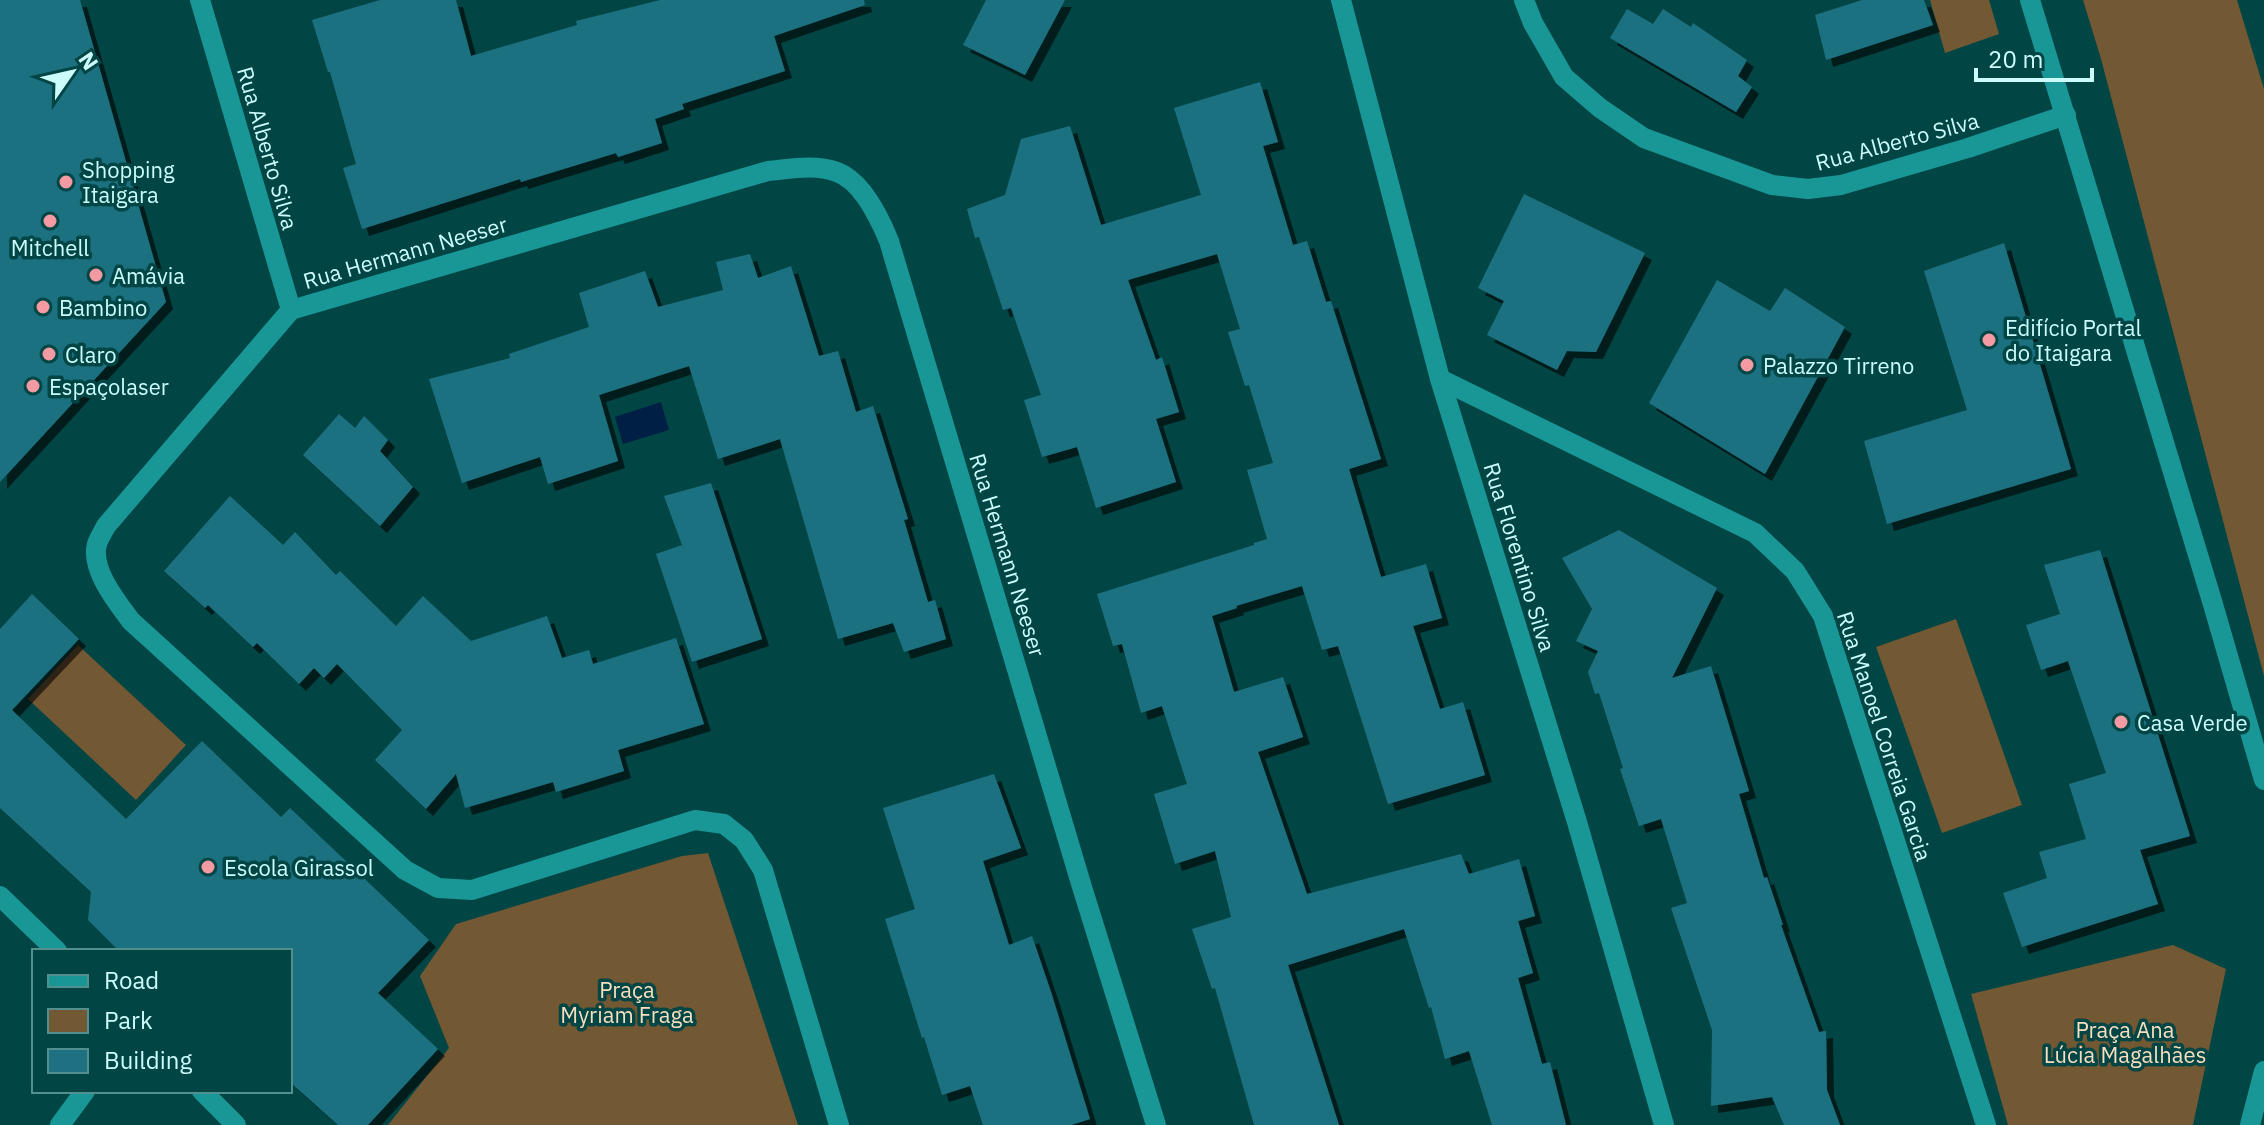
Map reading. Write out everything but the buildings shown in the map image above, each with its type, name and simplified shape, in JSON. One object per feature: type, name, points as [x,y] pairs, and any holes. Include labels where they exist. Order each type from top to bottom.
[{"type":"street","name":"Rua Alberto Silva","points":[[200,0],[291,310]]},
{"type":"street","name":"Rua Florentino Silva","points":[[1341,0],[1440,379],[1577,822],[1664,1125]]},
{"type":"street","name":"Rua Alberto Silva","points":[[1524,0],[1533,23],[1564,77],[1600,108],[1644,138],[1772,185],[1808,189],[1841,185],[2066,115]]},
{"type":"street","points":[[2030,0],[2264,780]]},
{"type":"street","name":"Rua Hermann Neeser","points":[[839,1125],[763,870],[744,840],[724,824],[695,820],[472,890],[438,888],[405,870],[131,621],[112,596],[100,572],[96,547],[106,526],[291,310],[768,171],[817,168],[840,173],[862,192],[879,216],[889,241],[1156,1125]]},
{"type":"street","name":"Rua Manoel Correia Garcia","points":[[1440,379],[1755,533],[1795,571],[1823,616],[1986,1125]]},
{"type":"street","points":[[0,896],[55,949]]},
{"type":"street","points":[[2250,1125],[2264,1071]]},
{"type":"street","points":[[60,1125],[84,1093]]},
{"type":"street","points":[[204,1093],[236,1125]]},
{"type":"green space","points":[[1930,0],[1989,0],[1999,34],[1945,53]]},
{"type":"green space","points":[[2083,0],[2237,0],[2264,89],[2264,676],[2101,59]]},
{"type":"green space","points":[[1956,619],[2022,805],[1942,833],[1876,647]]},
{"type":"green space","points":[[78,645],[186,745],[136,800],[28,699]]},
{"type":"green space","name":"Praça Myriam Fraga","points":[[708,853],[798,1125],[388,1125],[449,1048],[420,976],[456,924],[682,856]]},
{"type":"green space","name":"Praça Ana Lúcia Magalhães","points":[[2173,945],[2226,969],[2193,1125],[2008,1125],[1971,994]]},
{"type":"water","points":[[661,402],[669,430],[623,444],[615,417]]},
{"type":"place","name":"Shopping Itaigara","points":[[66,182]]},
{"type":"place","name":"Mitchell","points":[[50,221]]},
{"type":"place","name":"Amávia","points":[[96,275]]},
{"type":"place","name":"Bambino","points":[[43,307]]},
{"type":"place","name":"Edifício Portal do Itaigara","points":[[1989,340]]},
{"type":"place","name":"Claro","points":[[49,354]]},
{"type":"place","name":"Palazzo Tirreno","points":[[1747,365]]},
{"type":"place","name":"Espaçolaser","points":[[33,386]]},
{"type":"place","name":"Casa Verde","points":[[2121,722]]},
{"type":"place","name":"Escola Girassol","points":[[208,867]]}]
